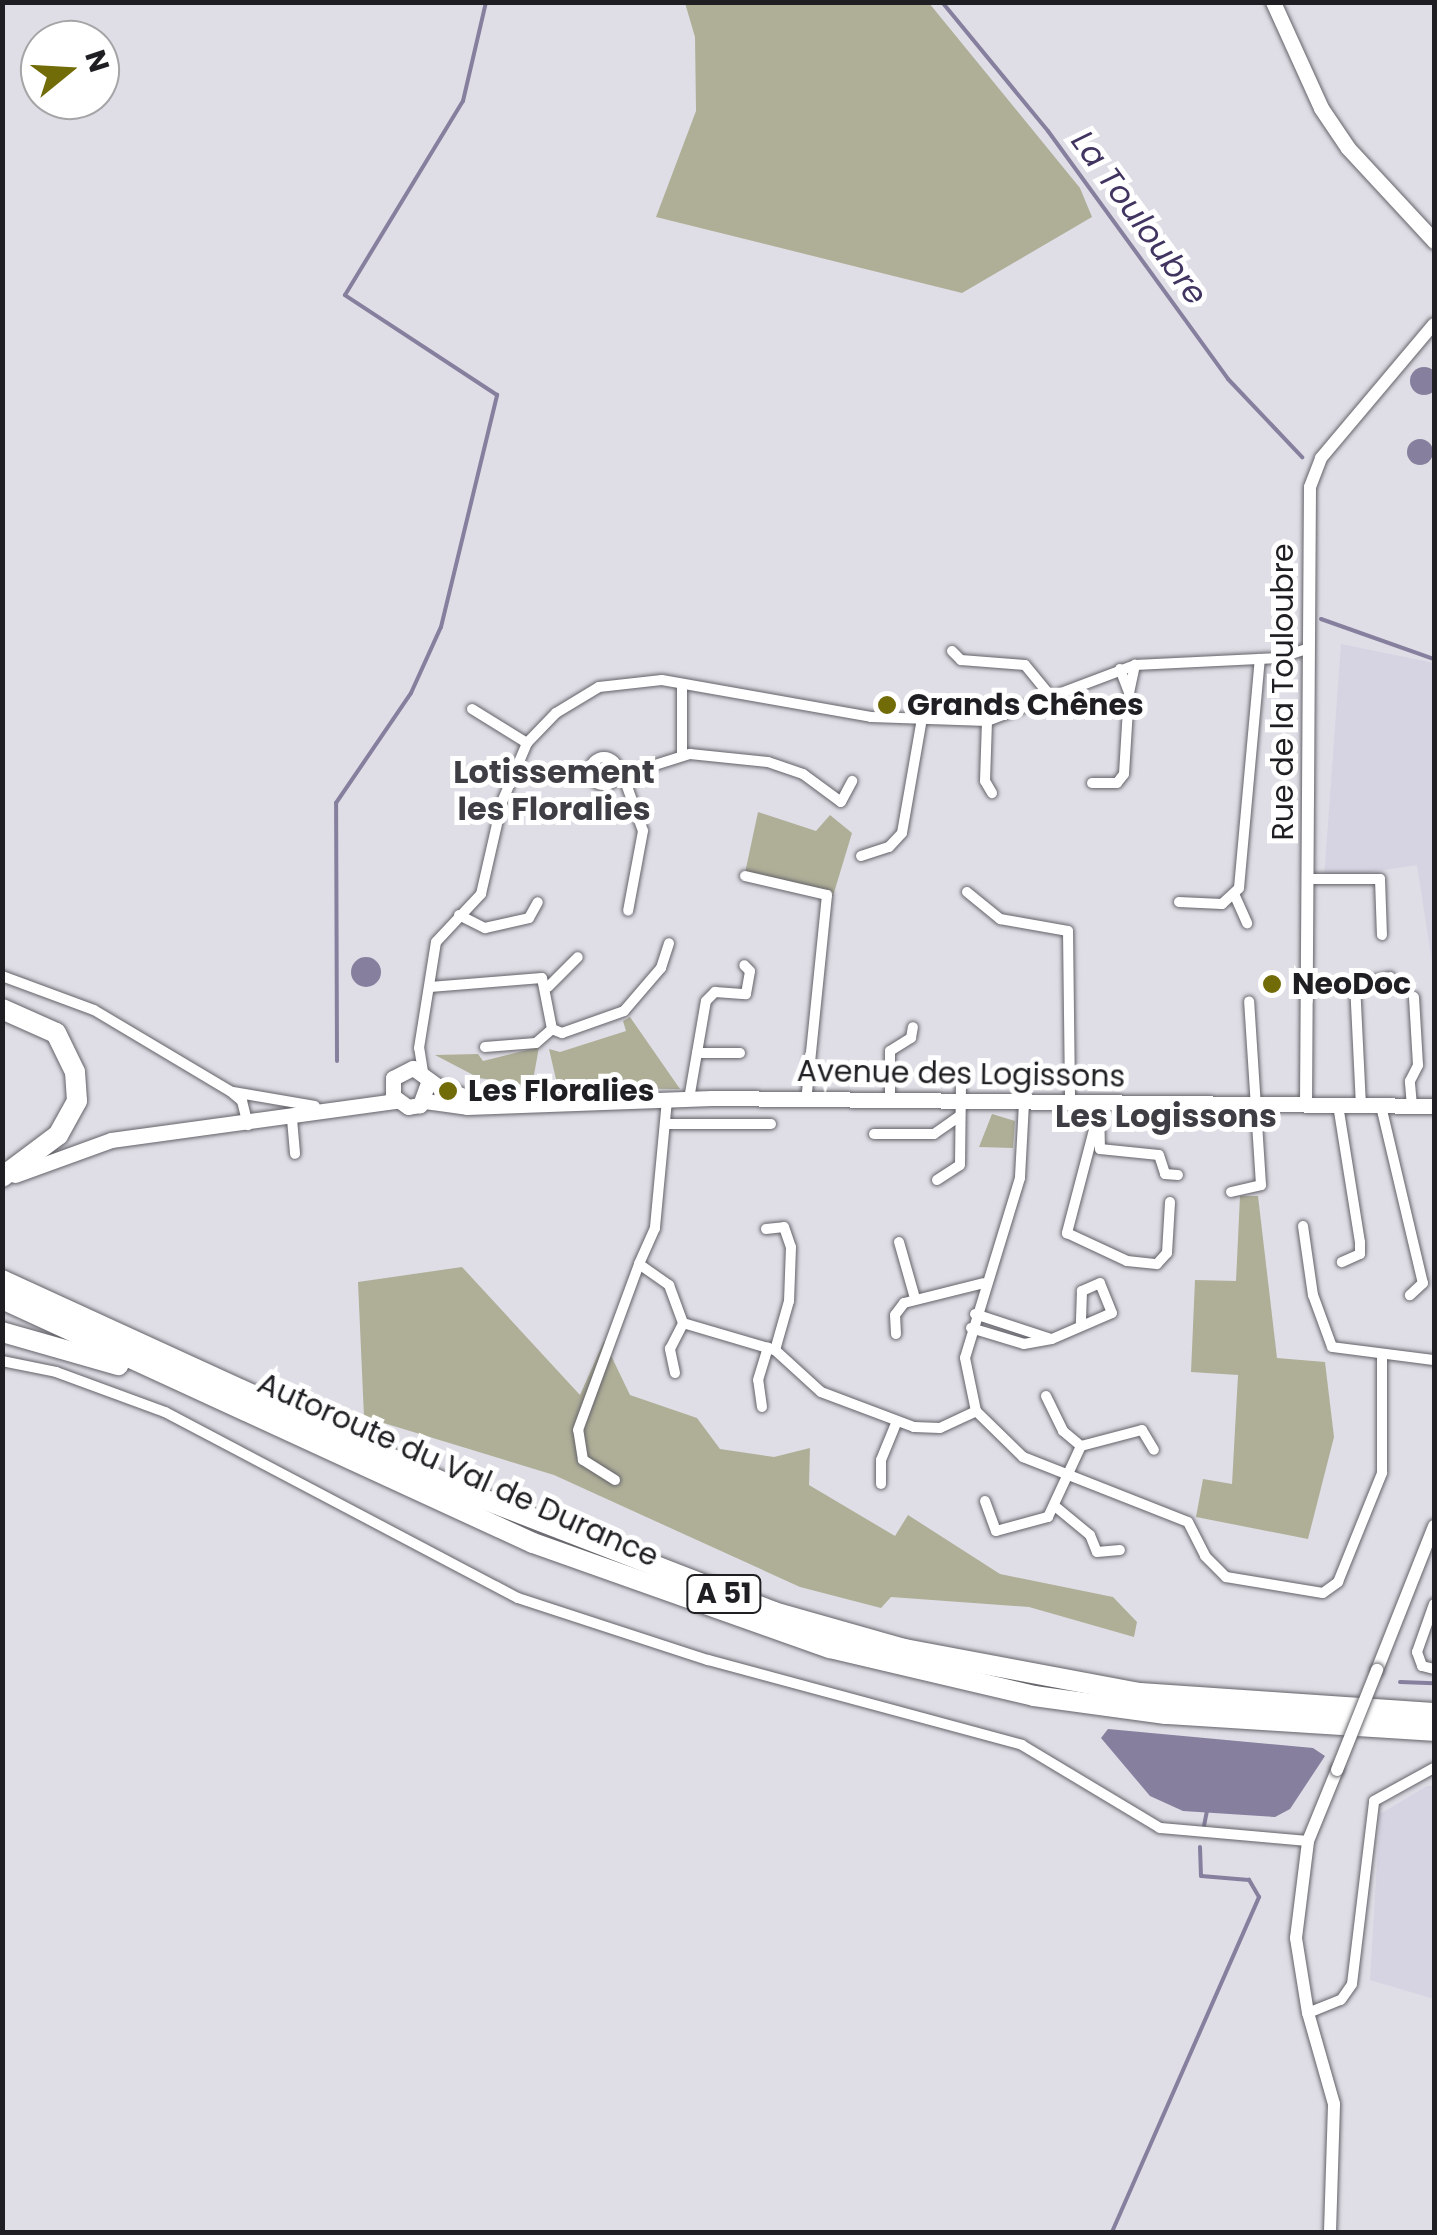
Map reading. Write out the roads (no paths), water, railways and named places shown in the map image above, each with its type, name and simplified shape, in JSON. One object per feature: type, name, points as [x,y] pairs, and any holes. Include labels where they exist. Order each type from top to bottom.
[{"type":"highway","points":[[2,1009],[56,1033],[77,1087],[74,1112],[58,1135],[2,1179]]},
{"type":"highway","points":[[2,1270],[60,1305]]},
{"type":"highway","name":"Autoroute du Val de Durance","points":[[2,1280],[460,1490],[774,1612],[904,1649],[1138,1693],[1434,1713]]},
{"type":"highway","name":"Autoroute du Val de Durance","points":[[2,1299],[533,1543],[830,1648],[1034,1696],[1256,1725],[1434,1731]]},
{"type":"highway","points":[[2,1332],[106,1360],[454,1515],[533,1543]]},
{"type":"main road","points":[[1273,2],[1320,108],[1348,148],[1434,241]]},
{"type":"main road","points":[[2,1179],[111,1140],[251,1125],[366,1107],[394,1096],[403,1069]]},
{"type":"main road","name":"Avenue des Logissons","points":[[403,1069],[487,1105]]},
{"type":"main road","points":[[425,1101],[426,1076]]},
{"type":"main road","name":"Avenue des Logissons","points":[[394,1096],[408,1107],[425,1101],[487,1105],[689,1099],[1434,1106]]},
{"type":"street","name":"Rue de la Touloubre","points":[[1306,1105],[1306,649],[1314,472],[1434,324]]},
{"type":"street","points":[[426,1076],[419,1048],[436,942],[481,894],[502,802],[527,743],[569,703],[599,686],[682,684],[871,717],[987,721],[1054,699],[1135,665],[1279,658],[1306,649]]},
{"type":"street","points":[[952,651],[961,660],[1025,665],[1054,699]]},
{"type":"street","points":[[1279,658],[1306,667]]},
{"type":"street","points":[[1247,923],[1235,896],[1253,678],[1260,659]]},
{"type":"street","points":[[1244,660],[1253,678]]},
{"type":"street","points":[[1092,783],[1117,783],[1124,774],[1128,693],[1135,665]]},
{"type":"street","points":[[1120,669],[1128,693]]},
{"type":"street","points":[[682,684],[682,755]]},
{"type":"street","points":[[472,709],[527,743]]},
{"type":"street","points":[[861,856],[890,848],[902,834],[922,718]]},
{"type":"street","points":[[987,721],[985,781],[992,793]]},
{"type":"street","points":[[589,770],[600,785],[682,755],[768,762],[803,774],[841,802],[852,781]]},
{"type":"street","points":[[567,776],[589,770],[596,758],[609,757],[620,777],[643,831],[628,911]]},
{"type":"street","points":[[745,876],[827,895],[806,1100]]},
{"type":"street","points":[[1308,878],[1380,878],[1382,935]]},
{"type":"street","points":[[968,892],[1000,919],[1068,932],[1070,1102]]},
{"type":"street","points":[[1179,902],[1222,904],[1235,896]]},
{"type":"street","points":[[459,916],[485,928],[529,918],[538,902]]},
{"type":"street","points":[[552,1029],[562,1033],[624,1011],[660,968],[669,943]]},
{"type":"street","points":[[548,987],[578,957]]},
{"type":"street","points":[[689,1099],[706,1001],[716,992],[746,994],[750,971],[744,966]]},
{"type":"street","points":[[2,976],[94,1010],[230,1091],[242,1101],[251,1125]]},
{"type":"street","points":[[430,987],[536,976],[548,987],[552,1029]]},
{"type":"street","points":[[1360,1106],[1355,984],[1390,977]]},
{"type":"street","points":[[1412,1106],[1410,1082],[1418,1066],[1414,998]]},
{"type":"street","points":[[1231,1192],[1261,1185],[1249,1001]]},
{"type":"street","points":[[890,1101],[890,1050],[910,1038],[914,1027]]},
{"type":"street","points":[[485,1047],[536,1043],[552,1029]]},
{"type":"street","points":[[403,1069],[419,1048]]},
{"type":"street","points":[[697,1053],[740,1053]]},
{"type":"street","points":[[230,1091],[305,1106],[366,1107]]},
{"type":"street","points":[[616,1480],[583,1460],[578,1430],[655,1228],[668,1100]]},
{"type":"street","points":[[874,1134],[934,1134],[960,1102]]},
{"type":"street","points":[[938,1180],[960,1165],[960,1102]]},
{"type":"street","points":[[1024,1103],[1020,1178],[984,1284],[966,1358],[976,1411],[1023,1457],[1070,1479],[1188,1522],[1200,1545],[1226,1577],[1333,1590],[1382,1472],[1382,1354]]},
{"type":"street","points":[[1099,1103],[1066,1233],[1127,1261],[1156,1264],[1168,1253],[1170,1202]]},
{"type":"street","points":[[1338,1105],[1360,1242],[1360,1254],[1342,1262]]},
{"type":"street","points":[[1381,1106],[1423,1284],[1410,1295]]},
{"type":"street","points":[[292,1119],[295,1154]]},
{"type":"street","points":[[668,1124],[771,1124]]},
{"type":"street","points":[[1095,1126],[1106,1153],[1159,1155],[1166,1174],[1178,1175]]},
{"type":"street","points":[[1303,1226],[1327,1341],[1338,1349],[1434,1360]]},
{"type":"street","points":[[762,1406],[758,1380],[789,1301],[791,1247],[784,1227],[766,1229]]},
{"type":"street","points":[[899,1242],[916,1298]]},
{"type":"street","points":[[639,1264],[669,1285],[683,1324],[670,1349],[675,1373]]},
{"type":"street","points":[[896,1334],[898,1307],[916,1298],[984,1284]]},
{"type":"street","points":[[975,1314],[1052,1339]]},
{"type":"street","points":[[971,1328],[1024,1344],[1052,1339],[1081,1323]]},
{"type":"street","points":[[683,1324],[772,1348],[810,1386],[897,1421],[940,1428],[976,1411]]},
{"type":"street","points":[[2,1362],[56,1372],[165,1412],[518,1598],[708,1660],[1022,1745],[1160,1828],[1308,1841]]},
{"type":"street","points":[[1046,1396],[1063,1431],[1081,1446]]},
{"type":"street","points":[[881,1484],[880,1460],[897,1421]]},
{"type":"street","points":[[1081,1446],[1142,1430],[1154,1450]]},
{"type":"street","points":[[985,1501],[996,1531],[1048,1516],[1070,1479],[1081,1446]]},
{"type":"street","points":[[1056,1507],[1090,1534],[1096,1552],[1120,1550]]},
{"type":"street","points":[[1330,2232],[1335,2116],[1308,2013],[1296,1938],[1308,1841],[1434,1526]]},
{"type":"street","points":[[1417,1572],[1434,1535]]},
{"type":"street","points":[[1434,1604],[1417,1652],[1422,1666],[1434,1670]]},
{"type":"street","points":[[1308,2013],[1341,2000],[1352,1984],[1374,1801],[1434,1768]]},
{"type":"waterway","points":[[337,1061],[336,803],[411,693],[441,627],[497,395],[345,295],[463,101],[486,2]]},
{"type":"waterway","name":"La Touloubre","points":[[942,2],[1048,131],[1228,379],[1302,457]]},
{"type":"waterway","name":"La Touloubre","points":[[1321,619],[1434,659]]},
{"type":"waterway","points":[[1400,1682],[1434,1683]]},
{"type":"waterway","points":[[1204,1826],[1207,1811]]},
{"type":"waterway","points":[[1112,2232],[1259,1897],[1249,1880],[1201,1876],[1200,1847]]},
{"type":"place","name":"Grands Chênes","points":[[887,705]]},
{"type":"place","name":"NeoDoc","points":[[1272,984]]},
{"type":"place","name":"Les Floralies","points":[[448,1091]]},
{"type":"district","name":"Lotissement les Floralies","points":[[554,792]]},
{"type":"district","name":"Les Logissons","points":[[1166,1116]]}]
